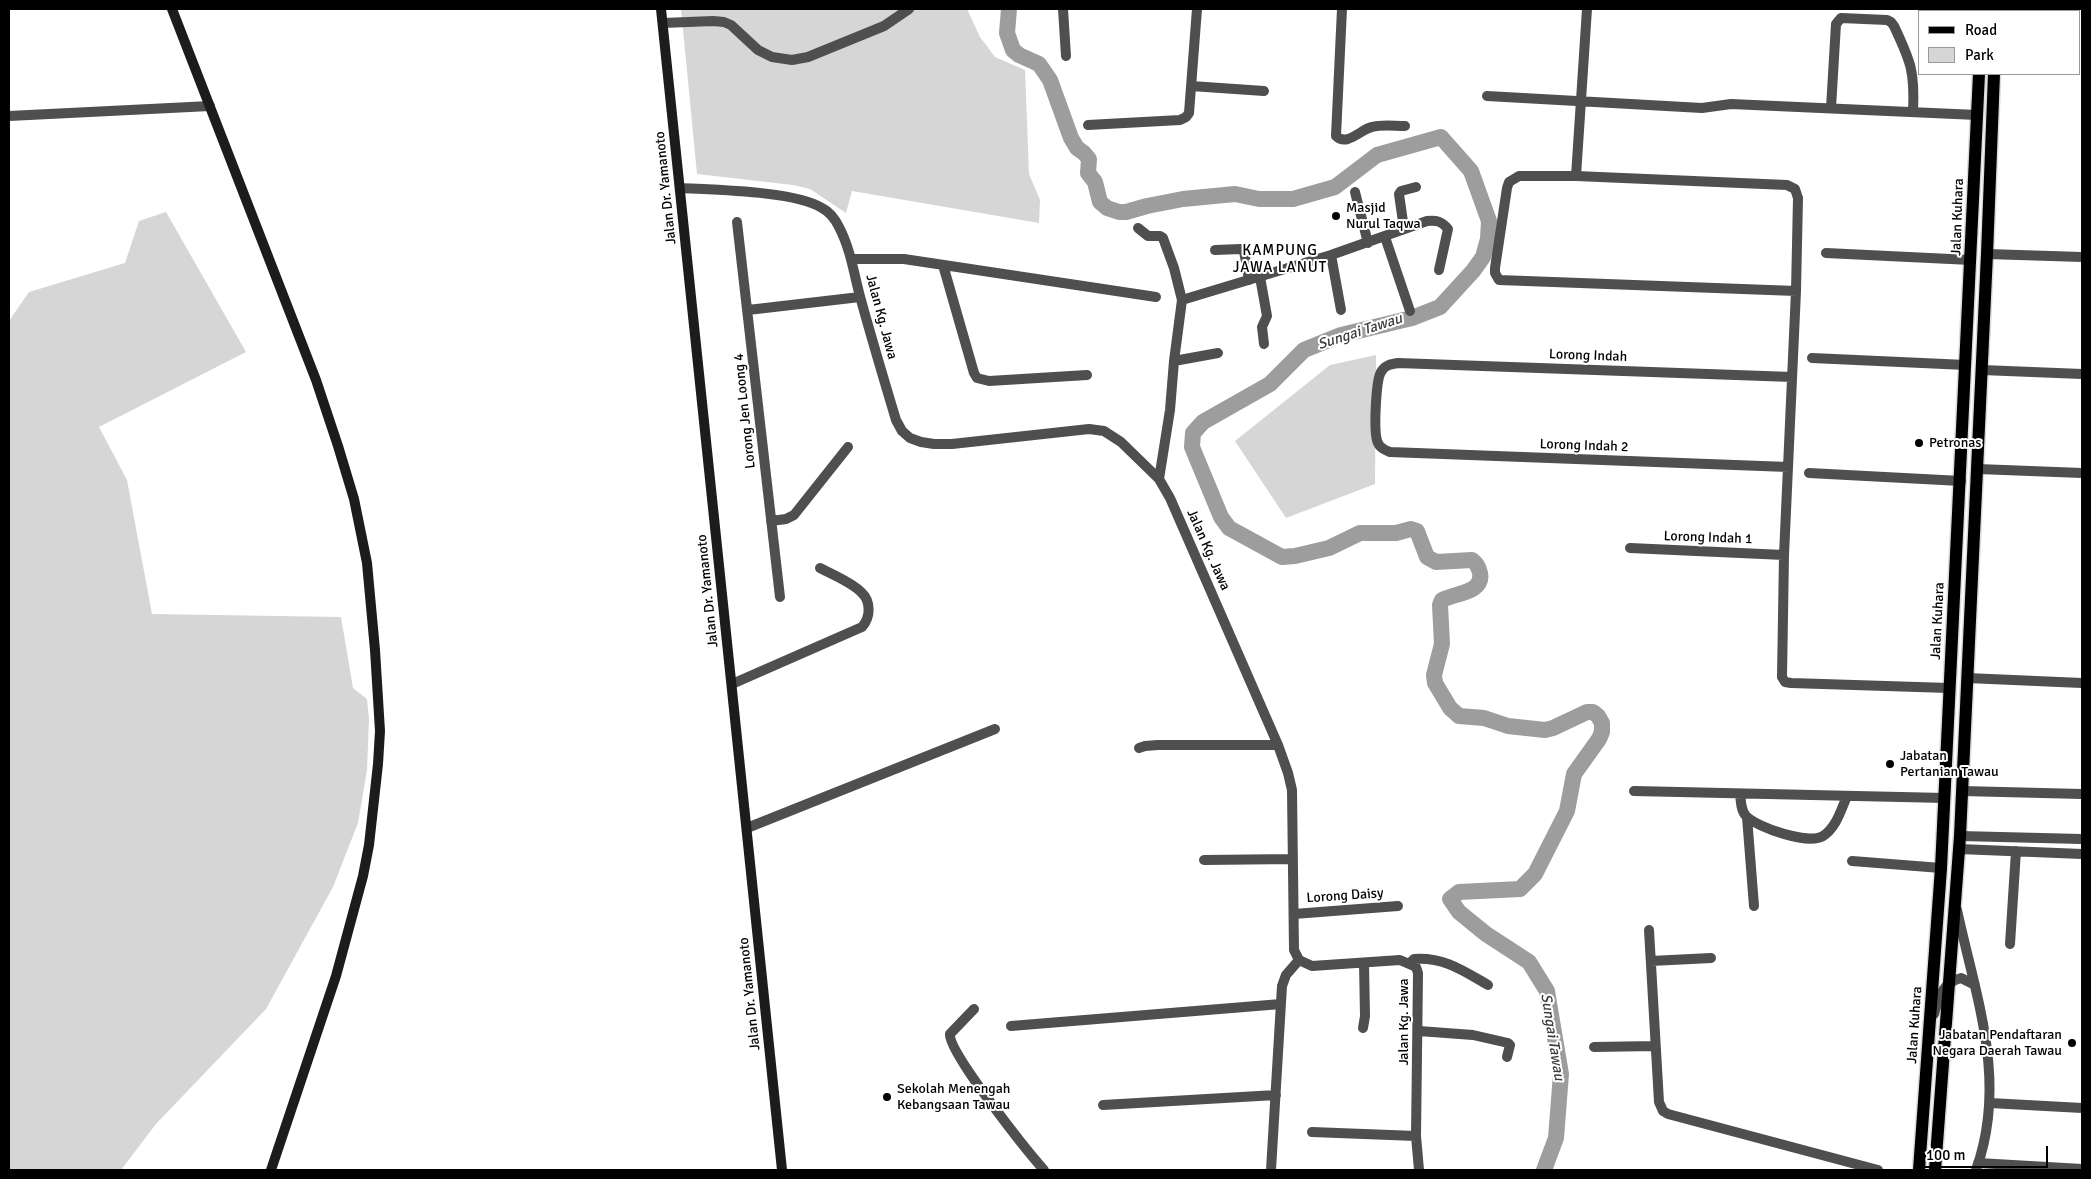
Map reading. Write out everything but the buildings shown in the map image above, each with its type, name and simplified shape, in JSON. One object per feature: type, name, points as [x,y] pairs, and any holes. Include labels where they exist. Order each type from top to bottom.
[{"type":"main road","points":[[172,9],[316,380],[351,490],[366,563],[378,689],[380,730],[378,764],[370,836],[363,876],[336,976],[270,1170]]},
{"type":"main road","name":"Jalan Dr. Yamanoto","points":[[661,9],[782,1170]]},
{"type":"main road","name":"Jalan Kuhara","points":[[1919,1170],[1945,798],[1972,260],[1979,75]]},
{"type":"main road","points":[[1935,1170],[1960,836],[1978,469],[1994,75]]},
{"type":"street","points":[[663,23],[713,20],[724,22],[731,25],[758,50],[772,57],[792,60],[808,57],[884,26],[909,9]]},
{"type":"street","points":[[1063,9],[1066,56]]},
{"type":"street","points":[[1088,125],[1180,120],[1186,117],[1189,113],[1197,9]]},
{"type":"street","points":[[1342,9],[1336,136],[1340,140],[1344,140],[1370,127],[1404,126]]},
{"type":"street","points":[[1576,176],[1587,9]]},
{"type":"street","points":[[1831,108],[1836,24],[1838,20],[1841,18],[1887,20],[1891,22],[1913,70],[1913,112]]},
{"type":"street","points":[[1191,86],[1264,90]]},
{"type":"street","points":[[1487,96],[1702,108],[1731,104],[1977,115]]},
{"type":"street","points":[[9,116],[210,106]]},
{"type":"street","points":[[1796,291],[1499,280],[1495,273],[1495,268],[1509,182],[1518,176],[1576,176],[1787,184],[1795,189],[1798,198],[1796,291],[1780,671],[1785,682],[1950,688]]},
{"type":"street","points":[[1404,229],[1399,194],[1401,191],[1416,187]]},
{"type":"street","name":"Jalan Kg. Jawa","points":[[680,188],[803,200],[814,203],[831,215],[843,236],[851,259],[860,297],[896,420],[902,431],[910,438],[921,442],[952,444],[1089,429],[1104,432],[1121,442],[1159,478],[1174,505],[1278,744],[1288,773],[1292,790],[1294,950],[1299,960],[1312,966],[1400,960],[1416,967],[1418,973],[1419,1031],[1416,1136],[1419,1170]]},
{"type":"street","points":[[1354,192],[1368,243]]},
{"type":"street","points":[[1182,300],[1331,255],[1427,221],[1436,220],[1444,224],[1448,229],[1440,270]]},
{"type":"street","name":"Lorong Jen Loong 4","points":[[738,222],[780,597]]},
{"type":"street","points":[[1138,228],[1148,236],[1160,236],[1163,238],[1174,268],[1182,300],[1170,410],[1159,478]]},
{"type":"street","points":[[1385,237],[1410,311]]},
{"type":"street","points":[[1216,250],[1240,249],[1244,252],[1249,280]]},
{"type":"street","points":[[1826,253],[1972,260]]},
{"type":"street","points":[[1987,254],[2082,257]]},
{"type":"street","points":[[1331,255],[1342,310]]},
{"type":"street","points":[[851,259],[904,259],[1156,297]]},
{"type":"street","points":[[943,265],[977,378],[989,381],[1087,376]]},
{"type":"street","points":[[1260,277],[1267,316],[1262,327],[1264,344]]},
{"type":"street","points":[[748,310],[860,297]]},
{"type":"street","points":[[1174,361],[1218,353]]},
{"type":"street","points":[[1812,358],[1966,365]]},
{"type":"street","name":"Lorong Indah","points":[[1380,446],[1376,437],[1378,382],[1380,373],[1389,364],[1792,377]]},
{"type":"street","points":[[1982,370],[2082,374]]},
{"type":"street","name":"Lorong Indah 2","points":[[1380,446],[1390,452],[1788,467]]},
{"type":"street","points":[[771,521],[786,519],[794,515],[848,448]]},
{"type":"street","points":[[1978,469],[2082,473]]},
{"type":"street","points":[[1809,473],[1961,481]]},
{"type":"street","name":"Lorong Indah 1","points":[[1630,548],[1784,555]]},
{"type":"street","points":[[732,684],[862,627],[868,620],[870,611],[862,592],[820,568]]},
{"type":"street","points":[[1967,678],[2082,683]]},
{"type":"street","points":[[747,828],[995,729]]},
{"type":"street","points":[[1139,748],[1152,745],[1278,744]]},
{"type":"street","points":[[1634,790],[1945,798]]},
{"type":"street","points":[[1962,791],[2082,794]]},
{"type":"street","points":[[1740,794],[1742,809],[1747,817],[1754,906]]},
{"type":"street","points":[[1747,817],[1782,834],[1803,839],[1821,838],[1832,829],[1847,796]]},
{"type":"street","points":[[1960,836],[2081,839]]},
{"type":"street","points":[[1959,849],[2082,854]]},
{"type":"street","points":[[2010,944],[2016,852]]},
{"type":"street","points":[[1204,860],[1293,858]]},
{"type":"street","points":[[1852,861],[1941,868]]},
{"type":"street","points":[[1956,904],[1989,1051],[1990,1103],[1985,1138],[1977,1166],[2082,1169]]},
{"type":"street","name":"Lorong Daisy","points":[[1294,914],[1398,906]]},
{"type":"street","points":[[1649,930],[1658,1102],[1663,1111],[1668,1114],[1878,1170]]},
{"type":"street","points":[[1410,963],[1414,959],[1426,958],[1447,962],[1488,985]]},
{"type":"street","points":[[1651,961],[1711,958]]},
{"type":"street","points":[[1271,1170],[1281,1004],[1286,975],[1299,960]]},
{"type":"street","points":[[1363,1028],[1365,1016],[1364,963]]},
{"type":"street","points":[[1930,1024],[1941,989],[1950,982],[1961,978],[1974,985]]},
{"type":"street","points":[[1011,1026],[1281,1004]]},
{"type":"street","points":[[974,1009],[950,1034],[951,1043],[979,1086],[1044,1170]]},
{"type":"street","points":[[1419,1031],[1473,1035],[1508,1043],[1510,1045],[1507,1056]]},
{"type":"street","points":[[1594,1047],[1655,1046]]},
{"type":"street","points":[[1103,1105],[1276,1095]]},
{"type":"street","points":[[1990,1103],[2082,1108]]},
{"type":"street","points":[[1312,1132],[1416,1136]]},
{"type":"green space","points":[[681,9],[967,9],[980,37],[995,57],[1025,70],[1029,174],[1040,200],[1039,223],[852,191],[846,213],[810,189],[793,185],[697,174]]},
{"type":"green space","points":[[166,212],[246,352],[99,427],[127,480],[152,614],[341,617],[353,688],[367,699],[369,719],[367,770],[358,823],[333,887],[266,1009],[156,1124],[121,1170],[9,1170],[9,321],[29,292],[125,263],[139,221]]},
{"type":"green space","points":[[1376,355],[1375,484],[1286,518],[1235,441],[1330,365]]},
{"type":"waterway","name":"Sungai Tawau","points":[[1009,9],[1007,33],[1013,50],[1019,55],[1039,64],[1050,80],[1071,138],[1077,148],[1089,159],[1088,173],[1095,182],[1100,202],[1107,208],[1126,212],[1183,199],[1235,194],[1259,199],[1293,199],[1335,187],[1377,155],[1441,137],[1471,171],[1489,221],[1488,239],[1483,257],[1473,271],[1440,307],[1412,318],[1341,335],[1304,350],[1270,384],[1203,422],[1193,433],[1192,447],[1221,517],[1229,528],[1282,557],[1329,548],[1360,533],[1396,533],[1411,529],[1417,531],[1427,557],[1436,562],[1472,560],[1475,563],[1480,573],[1478,585],[1442,600],[1440,605],[1442,644],[1434,675],[1435,683],[1450,708],[1459,716],[1484,718],[1508,726],[1545,730],[1587,712],[1593,712],[1602,723],[1602,732],[1599,739],[1574,774],[1567,811],[1535,874],[1520,889],[1459,892],[1450,899],[1459,912],[1486,934],[1529,962],[1547,991],[1561,1074],[1556,1138],[1544,1170]]},
{"type":"place","name":"Masjid Nurul Taqwa","points":[[1336,216]]},
{"type":"place","name":"Petronas","points":[[1919,443]]},
{"type":"place","name":"Jabatan Pertanian Tawau","points":[[1890,764]]},
{"type":"place","name":"Jabatan Pendaftaran Negara Daerah Tawau","points":[[2072,1043]]},
{"type":"place","name":"Sekolah Menengah Kebangsaan Tawau","points":[[887,1097]]},
{"type":"district","name":"KAMPUNG JAWA LANUT","points":[[1280,260]]}]
